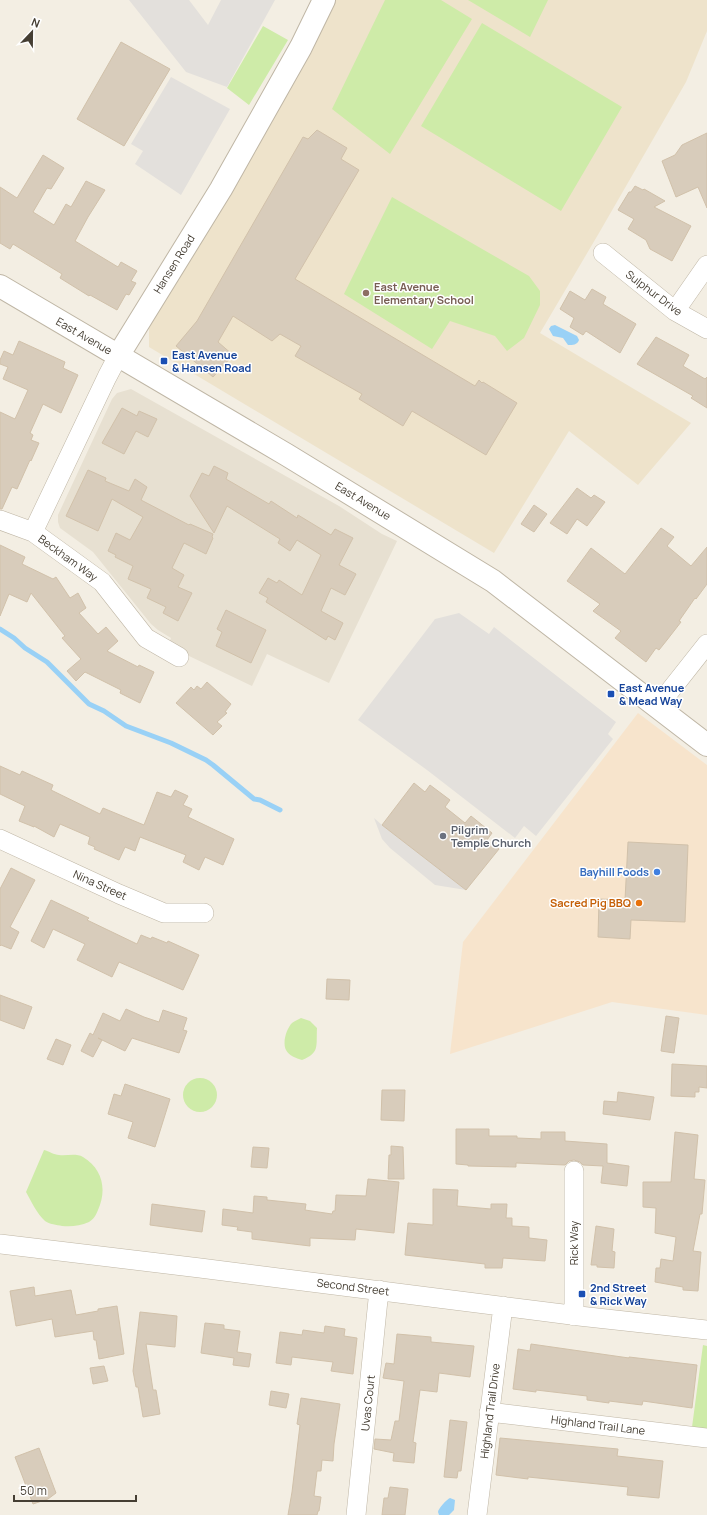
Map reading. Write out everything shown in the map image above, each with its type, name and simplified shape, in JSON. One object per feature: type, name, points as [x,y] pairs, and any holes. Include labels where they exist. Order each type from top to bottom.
[{"type":"street","name":"Hansen Road","points":[[32,532],[118,356],[221,189],[301,47],[324,0]]},
{"type":"street","name":"Sulphur Drive","points":[[603,253],[675,311],[707,329]]},
{"type":"street","points":[[675,311],[707,265]]},
{"type":"street","name":"East Avenue","points":[[0,286],[293,459],[493,581],[707,745]]},
{"type":"street","name":"Beckham Way","points":[[0,520],[32,532],[102,582],[146,638],[179,657]]},
{"type":"street","points":[[658,706],[707,644]]},
{"type":"street","name":"Nina Street","points":[[0,839],[164,913],[204,913]]},
{"type":"street","name":"Rick Way","points":[[574,1171],[574,1316]]},
{"type":"street","name":"Second Street","points":[[0,1244],[379,1290],[574,1316],[707,1330]]},
{"type":"street","name":"Uvas Court","points":[[356,1515],[379,1290]]},
{"type":"street","name":"Highland Trail Drive","points":[[477,1515],[503,1306]]},
{"type":"street","name":"Highland Trail Lane","points":[[489,1412],[707,1438]]},
{"type":"shaded area","points":[[129,0],[189,0],[208,25],[221,0],[275,0],[227,87],[186,72]]},
{"type":"shaded area","name":"East Avenue Elementary School","points":[[336,0],[707,0],[707,31],[686,82],[540,333],[691,423],[638,485],[569,431],[494,553],[149,347],[149,326]]},
{"type":"shaded area","points":[[171,77],[230,109],[181,195],[135,164],[143,151],[131,144]]},
{"type":"shaded area","points":[[131,389],[339,506],[382,534],[397,541],[329,683],[267,654],[252,686],[168,646],[171,638],[151,624],[93,552],[60,528],[58,515],[112,399],[117,393]]},
{"type":"shaded area","points":[[459,613],[489,634],[494,627],[616,722],[608,734],[613,739],[536,836],[524,826],[515,838],[427,770],[358,720],[435,619]]},
{"type":"shaded area","points":[[638,713],[707,765],[707,1015],[612,1002],[450,1054],[463,942]]},
{"type":"shaded area","points":[[374,818],[466,890],[435,885],[390,848],[382,839]]},
{"type":"green space","points":[[385,0],[441,0],[472,19],[390,154],[332,109]]},
{"type":"green space","points":[[468,0],[548,0],[530,37]]},
{"type":"green space","points":[[482,23],[622,107],[561,211],[421,126]]},
{"type":"green space","points":[[263,26],[288,40],[249,105],[227,88]]},
{"type":"green space","points":[[392,197],[529,276],[540,291],[540,305],[524,338],[507,351],[495,336],[450,321],[432,349],[344,294]]},
{"type":"green space","points":[[301,1018],[310,1021],[317,1028],[316,1048],[312,1055],[302,1060],[289,1054],[285,1047],[286,1035],[290,1025]]},
{"type":"green space","points":[[197,1078],[203,1078],[207,1079],[214,1085],[217,1095],[216,1102],[210,1109],[203,1112],[197,1112],[193,1111],[186,1105],[183,1098],[183,1092],[184,1088],[190,1081]]},
{"type":"green space","points":[[44,1150],[57,1155],[74,1155],[83,1157],[90,1162],[99,1174],[102,1188],[101,1202],[94,1218],[89,1222],[72,1226],[55,1225],[45,1221],[37,1211],[26,1192]]},
{"type":"green space","points":[[703,1345],[707,1346],[707,1429],[692,1427]]},
{"type":"water","points":[[555,325],[577,336],[579,340],[578,342],[568,345],[563,338],[553,336],[549,329],[551,326]]},
{"type":"water","points":[[450,1498],[455,1500],[454,1510],[449,1515],[439,1515],[439,1509]]},
{"type":"building","points":[[121,42],[170,69],[124,146],[77,119]]},
{"type":"building","points":[[317,130],[347,148],[341,159],[359,170],[295,279],[475,386],[479,380],[517,403],[486,455],[412,411],[403,426],[359,399],[362,394],[295,356],[301,346],[280,334],[272,341],[233,316],[218,342],[233,355],[213,377],[176,346],[197,321],[303,137],[308,139]]},
{"type":"building","points":[[707,133],[707,208],[698,187],[676,197],[662,161],[675,155],[682,145]]},
{"type":"building","points":[[43,155],[64,168],[51,189],[47,188],[33,212],[54,225],[66,204],[71,207],[86,181],[105,190],[75,241],[118,267],[121,262],[137,271],[131,281],[136,283],[129,295],[126,294],[117,310],[90,295],[89,296],[60,278],[62,274],[13,244],[10,249],[0,243],[0,187],[17,198]]},
{"type":"building","points":[[635,186],[643,190],[644,189],[665,201],[654,207],[691,226],[672,261],[650,249],[646,240],[628,229],[634,219],[618,210],[629,192],[631,192]]},
{"type":"building","points":[[592,289],[606,297],[603,304],[636,324],[620,353],[586,331],[583,335],[570,327],[574,318],[560,309],[570,291],[585,300]]},
{"type":"building","points":[[656,337],[689,355],[683,366],[705,379],[707,377],[707,408],[691,398],[693,396],[637,364]]},
{"type":"building","points":[[19,341],[65,362],[63,368],[78,375],[61,413],[43,404],[30,433],[33,435],[31,440],[39,443],[17,489],[12,487],[2,509],[0,509],[0,412],[15,419],[28,390],[3,379],[8,367],[0,364],[0,360],[4,351],[13,355]]},
{"type":"building","points":[[122,408],[137,416],[139,411],[157,419],[148,437],[136,431],[124,454],[102,443]]},
{"type":"building","points":[[214,466],[228,473],[226,479],[269,504],[271,501],[297,518],[298,515],[331,535],[335,529],[353,538],[339,565],[356,574],[345,595],[331,588],[321,611],[343,623],[335,640],[328,636],[326,640],[266,602],[268,598],[259,593],[268,578],[277,583],[279,580],[302,595],[321,555],[297,540],[290,551],[278,543],[280,539],[227,506],[214,533],[190,496],[202,473],[209,476]]},
{"type":"building","points":[[88,470],[106,478],[105,481],[129,491],[135,479],[147,487],[141,500],[189,525],[190,524],[213,534],[213,538],[206,554],[184,543],[172,568],[184,575],[178,587],[192,593],[178,621],[163,613],[166,607],[147,598],[151,589],[128,579],[133,566],[115,557],[116,555],[108,551],[116,533],[130,540],[143,517],[112,499],[98,531],[66,516]]},
{"type":"building","points":[[577,488],[591,498],[594,495],[605,502],[587,526],[577,519],[567,534],[550,523]]},
{"type":"building","points":[[534,505],[547,514],[534,532],[521,524]]},
{"type":"building","points":[[661,528],[674,537],[667,546],[691,566],[707,547],[707,584],[696,599],[695,598],[679,621],[681,622],[667,640],[659,650],[656,648],[646,662],[615,638],[621,631],[593,611],[600,604],[567,581],[591,548],[625,574]]},
{"type":"building","points":[[0,545],[25,557],[22,564],[53,579],[56,577],[70,598],[78,593],[86,608],[79,613],[98,634],[106,627],[118,641],[107,651],[138,667],[139,665],[154,672],[140,703],[120,693],[121,690],[85,672],[76,681],[67,671],[81,659],[62,638],[65,636],[31,593],[27,602],[9,594],[0,616]]},
{"type":"building","points":[[226,610],[266,630],[251,663],[216,646],[222,632],[217,629]]},
{"type":"building","points":[[207,682],[231,704],[225,712],[227,713],[217,722],[222,726],[213,735],[176,703],[191,687],[194,690],[197,686],[201,689]]},
{"type":"building","points":[[0,766],[20,775],[22,771],[53,785],[51,790],[100,814],[103,808],[144,825],[157,792],[171,797],[175,790],[188,796],[183,805],[192,809],[188,817],[234,839],[223,865],[205,857],[199,870],[183,862],[186,855],[140,837],[135,851],[125,847],[119,860],[94,849],[95,847],[88,844],[90,837],[60,824],[54,837],[34,826],[19,821],[25,806],[0,794]]},
{"type":"building","name":"Pilgrim Temple Church","points":[[414,783],[425,792],[430,785],[450,800],[445,807],[465,823],[471,816],[492,833],[487,840],[499,849],[466,890],[382,825]]},
{"type":"building","name":"Bayhill Foods","points":[[628,842],[688,845],[685,922],[631,920],[630,939],[598,937],[599,899],[625,900]]},
{"type":"building","points":[[11,868],[35,880],[10,927],[19,932],[11,949],[1,945],[0,946],[0,889]]},
{"type":"building","points":[[51,900],[89,918],[87,920],[137,944],[141,935],[151,939],[152,937],[167,943],[168,941],[199,955],[183,990],[119,962],[112,977],[77,960],[85,944],[53,929],[44,948],[31,941]]},
{"type":"building","points":[[327,979],[350,980],[349,1000],[326,999]]},
{"type":"building","points":[[0,995],[32,1007],[24,1029],[0,1020]]},
{"type":"building","points":[[126,1009],[159,1022],[163,1010],[187,1018],[183,1030],[187,1031],[179,1053],[132,1038],[125,1051],[98,1038],[102,1040],[93,1057],[81,1051],[90,1033],[93,1035],[103,1013],[120,1021]]},
{"type":"building","points":[[666,1016],[679,1018],[674,1053],[661,1051]]},
{"type":"building","points":[[56,1039],[71,1045],[63,1065],[47,1059]]},
{"type":"building","points":[[672,1064],[707,1066],[707,1088],[699,1087],[699,1092],[695,1092],[695,1097],[671,1096]]},
{"type":"building","points":[[125,1084],[170,1099],[155,1147],[128,1138],[133,1122],[108,1114],[114,1094],[121,1096]]},
{"type":"building","points":[[382,1090],[405,1090],[404,1121],[381,1120]]},
{"type":"building","points":[[618,1092],[654,1097],[650,1120],[603,1114],[604,1101],[617,1102]]},
{"type":"building","points":[[456,1129],[489,1129],[489,1136],[517,1136],[517,1138],[541,1139],[541,1132],[565,1132],[565,1141],[607,1144],[607,1163],[629,1166],[627,1186],[601,1183],[603,1166],[583,1165],[574,1160],[569,1161],[565,1165],[516,1163],[516,1167],[468,1166],[456,1164]]},
{"type":"building","points":[[675,1132],[698,1135],[694,1179],[705,1180],[702,1214],[700,1214],[693,1251],[701,1252],[698,1291],[683,1290],[683,1287],[655,1282],[656,1268],[660,1268],[661,1259],[673,1261],[676,1237],[655,1233],[656,1208],[643,1207],[643,1182],[671,1182]]},
{"type":"building","points":[[391,1146],[403,1147],[404,1179],[388,1179]]},
{"type":"building","points":[[253,1147],[269,1148],[267,1168],[251,1167]]},
{"type":"building","points":[[368,1179],[399,1182],[394,1233],[356,1229],[355,1240],[310,1238],[310,1246],[252,1239],[252,1232],[237,1230],[238,1227],[222,1225],[223,1209],[253,1213],[254,1196],[267,1197],[267,1200],[306,1204],[305,1210],[332,1214],[333,1211],[335,1211],[336,1195],[366,1196]]},
{"type":"building","points":[[433,1189],[458,1190],[457,1206],[491,1209],[491,1204],[507,1204],[506,1218],[512,1218],[512,1226],[529,1227],[529,1238],[547,1240],[545,1261],[503,1258],[502,1268],[485,1268],[485,1264],[405,1255],[408,1223],[433,1225]]},
{"type":"building","points":[[152,1204],[205,1211],[202,1232],[150,1225]]},
{"type":"building","points":[[596,1226],[614,1229],[612,1251],[615,1252],[614,1268],[597,1267],[597,1265],[591,1265]]},
{"type":"building","points":[[34,1287],[35,1296],[71,1290],[76,1315],[117,1306],[124,1354],[99,1359],[93,1331],[55,1337],[52,1319],[16,1326],[10,1291]]},
{"type":"building","points":[[140,1312],[177,1316],[175,1347],[146,1344],[153,1390],[156,1390],[160,1414],[143,1417],[138,1387],[136,1387],[133,1371]]},
{"type":"building","points":[[205,1323],[224,1325],[224,1329],[240,1331],[237,1352],[251,1354],[249,1367],[233,1365],[234,1358],[201,1353]]},
{"type":"building","points":[[325,1326],[345,1329],[344,1336],[357,1338],[353,1374],[331,1371],[333,1362],[292,1357],[291,1365],[276,1363],[280,1332],[302,1335],[303,1330],[324,1333]]},
{"type":"building","points":[[397,1334],[431,1337],[431,1342],[474,1346],[470,1377],[439,1373],[437,1392],[420,1390],[413,1442],[416,1443],[414,1463],[393,1461],[394,1453],[374,1449],[375,1439],[391,1440],[395,1421],[399,1421],[404,1381],[383,1378],[386,1363],[394,1364]]},
{"type":"building","points":[[531,1344],[629,1358],[697,1365],[692,1408],[643,1401],[642,1405],[609,1401],[609,1403],[587,1400],[587,1396],[513,1389],[518,1349],[530,1351]]},
{"type":"building","points":[[104,1366],[108,1381],[93,1384],[90,1368]]},
{"type":"building","points":[[271,1391],[289,1394],[286,1408],[269,1405]]},
{"type":"building","points":[[301,1398],[340,1404],[333,1461],[322,1460],[321,1471],[317,1471],[314,1496],[321,1497],[317,1515],[288,1515],[300,1425],[297,1424]]},
{"type":"building","points":[[450,1420],[467,1422],[461,1471],[458,1471],[457,1478],[444,1477]]},
{"type":"building","points":[[500,1438],[618,1449],[617,1456],[663,1461],[659,1498],[627,1495],[628,1487],[496,1475]]},
{"type":"building","points":[[39,1448],[56,1493],[48,1499],[33,1504],[15,1457]]},
{"type":"building","points":[[390,1487],[408,1489],[405,1515],[382,1515],[384,1498],[388,1498]]},
{"type":"waterway","points":[[0,629],[47,662],[89,704],[104,711],[126,726],[171,743],[206,760],[254,799],[260,800],[280,810]]},
{"type":"place","name":"East Avenue Elementary School","points":[[366,293]]},
{"type":"place","name":"East Avenue & Hansen Road","points":[[164,361]]},
{"type":"place","name":"East Avenue & Mead Way","points":[[611,694]]},
{"type":"place","name":"Pilgrim Temple Church","points":[[443,836]]},
{"type":"place","name":"Bayhill Foods","points":[[657,872]]},
{"type":"place","name":"Sacred Pig BBQ","points":[[639,903]]},
{"type":"place","name":"2nd Street & Rick Way","points":[[582,1294]]}]
